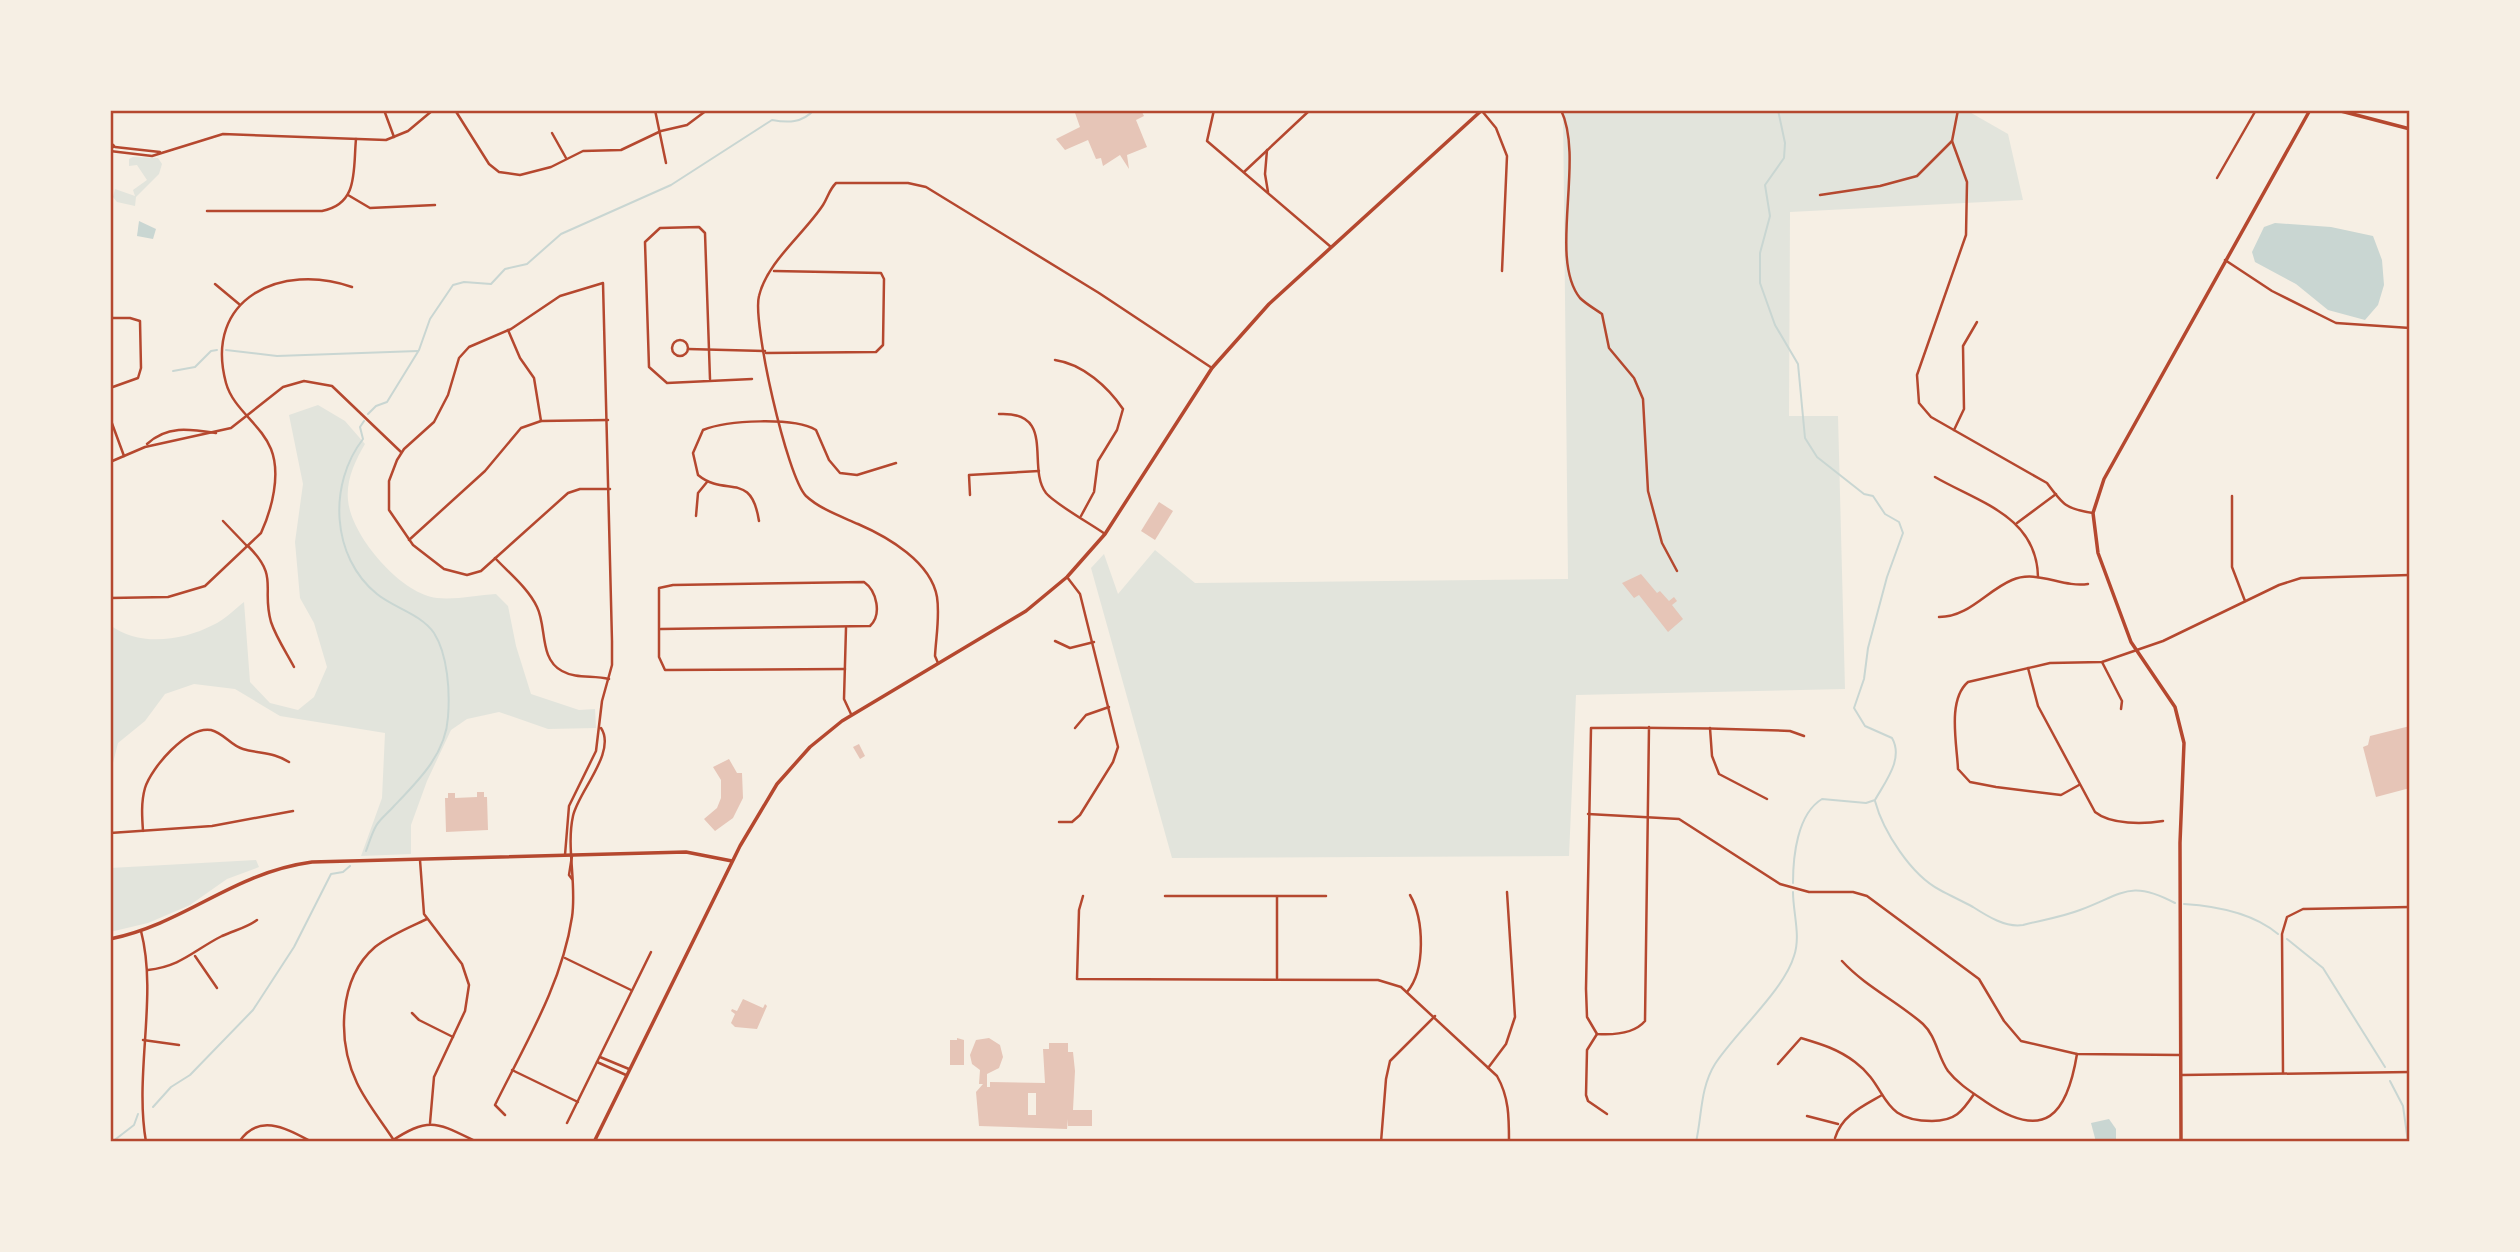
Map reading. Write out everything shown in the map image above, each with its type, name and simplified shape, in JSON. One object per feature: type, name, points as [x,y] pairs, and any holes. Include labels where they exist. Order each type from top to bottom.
[{"type":"street","points":[[384,110],[394,137]]},
{"type":"street","points":[[111,147],[163,152],[223,134],[386,140],[408,131],[433,110]]},
{"type":"street","points":[[455,110],[489,164],[499,172],[520,175],[551,167],[583,151],[621,150],[661,131],[687,125],[707,110]]},
{"type":"street","points":[[655,110],[666,163]]},
{"type":"street","points":[[1214,110],[1207,141],[1331,247]]},
{"type":"street","points":[[1244,172],[1310,110]]},
{"type":"street","points":[[1561,110],[1569,143],[1568,247],[1572,281],[1581,299],[1602,314],[1611,352],[1641,391],[1648,491],[1662,543],[1677,570]]},
{"type":"street","points":[[1958,110],[1952,141],[1967,182],[1966,235],[1930,332],[1916,386],[1923,409],[1954,430],[2031,471],[2047,483],[2071,509],[2093,513]]},
{"type":"street","points":[[2217,178],[2256,110]]},
{"type":"street","points":[[2181,1142],[2180,843],[2184,743],[2175,707],[2136,649],[2106,581],[2098,554],[2093,513],[2104,479],[2310,110]]},
{"type":"street","points":[[2337,110],[2410,129]]},
{"type":"street","points":[[594,1142],[732,861],[777,784],[810,747],[851,715],[1026,611],[1067,577],[1105,534],[1212,368],[1253,320],[1482,111],[1496,128],[1507,156],[1502,271]]},
{"type":"street","points":[[552,133],[566,158]]},
{"type":"street","points":[[207,211],[322,211],[337,208],[348,195],[356,139]]},
{"type":"street","points":[[1820,195],[1880,186],[1917,176],[1952,141]]},
{"type":"street","points":[[1268,150],[1265,174],[1268,192]]},
{"type":"street","points":[[938,663],[935,656],[937,597],[926,572],[874,531],[833,513],[805,495],[794,478],[779,424],[757,313],[759,295],[775,263],[824,203],[829,190],[836,183],[908,183],[926,187],[1099,293],[1212,368]]},
{"type":"street","points":[[348,195],[370,208],[435,205]]},
{"type":"street","points":[[710,379],[705,233],[699,227],[656,229],[645,242],[648,363],[667,383],[752,379]]},
{"type":"street","points":[[2225,260],[2272,291],[2336,323],[2410,328]]},
{"type":"street","points":[[688,349],[876,352],[883,345],[884,279],[881,273],[772,271]]},
{"type":"street","points":[[110,598],[168,597],[205,586],[261,533],[266,522],[275,471],[271,449],[226,386],[221,351],[228,323],[239,304],[265,285],[286,281],[335,281],[352,288]]},
{"type":"street","points":[[565,855],[567,812],[574,794],[593,763],[612,654],[610,489],[603,283],[560,296],[508,330],[465,351],[434,422],[402,453],[389,481],[389,509],[409,540],[432,563],[454,573],[477,573],[568,493],[580,489],[610,489]]},
{"type":"street","points":[[215,284],[239,304]]},
{"type":"street","points":[[110,318],[140,321],[141,368],[138,378],[110,388]]},
{"type":"street","points":[[1954,430],[1964,409],[1963,346],[1977,322]]},
{"type":"street","points":[[508,330],[520,358],[534,378],[541,421]]},
{"type":"street","points":[[682,340],[688,349],[685,355],[679,356],[673,353],[672,346],[675,341],[682,340]]},
{"type":"street","points":[[1055,360],[1067,362],[1104,386],[1123,409],[1117,430],[1098,460],[1094,492],[1081,516]]},
{"type":"street","points":[[110,463],[145,447],[231,428],[293,382],[323,383],[342,394],[402,453]]},
{"type":"street","points":[[999,414],[1018,417],[1034,430],[1039,446],[1041,483],[1049,496],[1105,534]]},
{"type":"street","points":[[110,418],[124,456]]},
{"type":"street","points":[[409,540],[424,523],[485,471],[513,435],[528,424],[541,421],[608,420]]},
{"type":"street","points":[[759,521],[756,501],[751,494],[734,486],[707,481],[698,475],[694,466],[694,453],[704,430],[716,425],[796,423],[816,430],[829,460],[840,473],[857,475],[895,463]]},
{"type":"street","points":[[145,447],[162,432],[174,429],[217,433]]},
{"type":"street","points":[[970,495],[969,474],[1039,471]]},
{"type":"street","points":[[1935,477],[1985,502],[2017,523],[2038,560],[2038,576]]},
{"type":"street","points":[[696,516],[698,493],[707,481]]},
{"type":"street","points":[[2017,523],[2056,494]]},
{"type":"street","points":[[2232,496],[2232,567],[2245,601]]},
{"type":"street","points":[[223,521],[262,560],[269,577],[272,625],[294,667]]},
{"type":"street","points":[[208,585],[247,546]]},
{"type":"street","points":[[495,558],[538,608],[547,655],[554,665],[573,676],[594,675],[609,679]]},
{"type":"street","points":[[2079,785],[2061,795],[1970,782],[1958,769],[1956,704],[1962,688],[1968,682],[2059,662],[2102,662],[2163,641],[2245,601],[2301,578],[2410,575]]},
{"type":"street","points":[[1939,617],[1960,614],[2012,580],[2038,576],[2075,586],[2088,584]]},
{"type":"street","points":[[1059,822],[1072,822],[1080,815],[1115,756],[1117,741],[1080,594],[1067,577]]},
{"type":"street","points":[[661,629],[865,627],[874,623],[875,597],[864,582],[665,585],[659,589],[660,664],[668,671],[845,669]]},
{"type":"street","points":[[846,628],[844,699],[851,715]]},
{"type":"street","points":[[1055,641],[1070,648],[1094,642]]},
{"type":"street","points":[[2102,662],[2122,701],[2121,709]]},
{"type":"street","points":[[2028,668],[2038,706],[2079,785],[2102,818],[2147,824],[2163,821]]},
{"type":"street","points":[[1074,728],[1086,715],[1110,707]]},
{"type":"street","points":[[1597,1034],[1612,1035],[1640,1026],[1645,1021],[1649,727]]},
{"type":"street","points":[[1710,727],[1712,756],[1719,774],[1767,800]]},
{"type":"street","points":[[1597,1034],[1587,1017],[1587,814],[1591,728],[1710,727],[1790,731],[1804,736]]},
{"type":"street","points":[[505,1115],[495,1105],[565,958],[572,914],[573,815],[602,757],[605,739],[601,728]]},
{"type":"street","points":[[143,831],[142,803],[146,786],[160,762],[197,732],[209,730],[223,735],[238,748],[270,752],[289,762]]},
{"type":"street","points":[[110,833],[212,826],[293,811]]},
{"type":"street","points":[[1587,814],[1648,817],[1687,823],[1780,884],[1809,892],[1853,892],[1867,896],[1979,979],[2013,1035],[2021,1041],[2077,1054],[2180,1055]]},
{"type":"street","points":[[110,939],[141,931],[182,915],[242,880],[275,869],[312,862],[685,852],[732,861]]},
{"type":"street","points":[[420,860],[421,896],[427,919],[468,976],[468,1001],[434,1077],[430,1123]]},
{"type":"street","points":[[1488,1068],[1506,1044],[1515,1017],[1507,892]]},
{"type":"street","points":[[1407,992],[1419,972],[1417,909],[1410,895]]},
{"type":"street","points":[[1083,896],[1079,910],[1077,979],[1393,982],[1435,1016],[1488,1068],[1504,1090],[1509,1112],[1509,1142]]},
{"type":"street","points":[[1165,896],[1326,896]]},
{"type":"street","points":[[1277,897],[1277,979]]},
{"type":"street","points":[[2283,1073],[2282,934],[2287,917],[2303,909],[2410,907]]},
{"type":"street","points":[[427,919],[389,937],[370,952],[354,975],[345,1003],[354,1074],[393,1141],[413,1127],[430,1123],[477,1142]]},
{"type":"street","points":[[148,970],[172,966],[218,939],[247,928],[257,920]]},
{"type":"street","points":[[141,931],[148,970],[143,1040],[146,1142]]},
{"type":"street","points":[[567,1123],[651,953]]},
{"type":"street","points":[[194,955],[217,988]]},
{"type":"street","points":[[565,958],[632,990]]},
{"type":"street","points":[[1842,961],[1868,985],[1923,1024],[1949,1072],[1974,1094],[2012,1118],[2042,1120],[2055,1112],[2067,1098],[2077,1054]]},
{"type":"street","points":[[412,1013],[419,1020],[453,1037]]},
{"type":"street","points":[[1381,1142],[1387,1068],[1435,1016]]},
{"type":"street","points":[[1597,1034],[1587,1051],[1586,1095],[1588,1101],[1607,1114]]},
{"type":"street","points":[[1779,1064],[1801,1038],[1823,1043],[1856,1062],[1896,1114],[1906,1119],[1942,1121],[1960,1114],[1974,1094]]},
{"type":"street","points":[[143,1040],[179,1045]]},
{"type":"street","points":[[600,1057],[629,1069]]},
{"type":"street","points":[[597,1062],[626,1075]]},
{"type":"street","points":[[512,1070],[578,1102]]},
{"type":"street","points":[[2181,1074],[2410,1072]]},
{"type":"street","points":[[1835,1138],[1839,1125],[1853,1112],[1882,1095]]},
{"type":"street","points":[[1807,1116],[1839,1125]]},
{"type":"street","points":[[239,1142],[252,1128],[270,1124],[312,1142]]},
{"type":"shaded area","points":[[1563,110],[1966,110],[2008,134],[2023,200],[1790,212],[1789,416],[1838,416],[1845,689],[1576,695],[1569,856],[1172,858],[1091,568],[1104,554],[1118,594],[1155,550],[1195,583],[1568,579]]},
{"type":"shaded area","points":[[158,158],[162,164],[159,174],[136,197],[135,206],[117,202],[113,197],[115,189],[135,196],[133,190],[147,180],[137,165],[129,166],[129,159]]},
{"type":"shaded area","points":[[139,221],[156,229],[153,239],[137,236]]},
{"type":"shaded area","points":[[2275,223],[2331,227],[2373,236],[2382,260],[2384,285],[2378,305],[2365,320],[2328,310],[2296,284],[2255,262],[2252,252],[2264,227]]},
{"type":"shaded area","points":[[318,405],[345,421],[365,444],[352,471],[348,500],[358,530],[380,561],[408,586],[437,598],[496,594],[508,606],[516,646],[531,694],[579,710],[595,709],[596,728],[548,729],[499,712],[467,719],[451,730],[427,781],[411,825],[411,854],[361,856],[382,798],[385,733],[280,716],[235,689],[194,684],[165,694],[145,721],[118,743],[110,775],[110,625],[134,637],[174,638],[217,623],[244,602],[250,682],[270,703],[298,710],[314,697],[327,667],[314,623],[300,598],[295,542],[303,484],[289,415]]},
{"type":"shaded area","points":[[256,860],[259,867],[227,879],[190,905],[148,923],[110,932],[110,868]]},
{"type":"shaded area","points":[[2109,1119],[2116,1129],[2116,1142],[2096,1142],[2091,1123]]},
{"type":"building","points":[[1074,110],[1141,110],[1144,116],[1136,120],[1147,147],[1127,155],[1129,169],[1120,155],[1103,166],[1101,158],[1096,159],[1088,140],[1065,150],[1056,139],[1080,127]]},
{"type":"building","points":[[1159,502],[1173,511],[1155,540],[1141,531]]},
{"type":"building","points":[[1641,574],[1657,593],[1660,591],[1669,601],[1674,597],[1677,601],[1672,605],[1683,619],[1668,632],[1639,595],[1634,598],[1622,583]]},
{"type":"building","points":[[2410,726],[2410,788],[2376,797],[2363,747],[2368,745],[2370,736]]},
{"type":"building","points":[[859,744],[865,756],[860,759],[853,747]]},
{"type":"building","points":[[729,759],[737,773],[742,773],[743,798],[733,818],[715,831],[704,819],[717,808],[721,798],[721,780],[713,767]]},
{"type":"building","points":[[477,792],[484,792],[484,797],[487,797],[488,830],[446,832],[445,798],[448,798],[448,793],[455,793],[455,798],[477,797]]},
{"type":"building","points":[[743,999],[763,1008],[765,1004],[767,1006],[757,1029],[735,1027],[731,1023],[735,1014],[732,1009],[737,1011]]},
{"type":"building","points":[[989,1038],[1000,1045],[1003,1057],[999,1068],[987,1074],[987,1087],[990,1087],[990,1082],[1045,1083],[1043,1049],[1049,1049],[1049,1043],[1068,1043],[1068,1052],[1073,1052],[1075,1071],[1073,1110],[1092,1110],[1092,1126],[1068,1126],[1068,1119],[1067,1129],[979,1126],[976,1092],[983,1084],[979,1084],[980,1070],[972,1064],[970,1055],[976,1040]],"holes":[[[1028,1093],[1036,1093],[1036,1115],[1028,1115]]]},
{"type":"building","points":[[950,1040],[964,1040],[964,1065],[950,1065]]},
{"type":"waterway","points":[[368,414],[376,406],[387,402],[419,350],[430,319],[453,285],[464,282],[491,284],[505,269],[527,264],[561,234],[671,185],[772,120],[795,121],[814,110]]},
{"type":"waterway","points":[[1778,110],[1785,143],[1784,158],[1765,185],[1770,216],[1760,253],[1760,283],[1775,325],[1798,364],[1805,438],[1817,457],[1864,494],[1873,496],[1885,514],[1899,522],[1903,533],[1887,577],[1868,648],[1864,679],[1854,708],[1865,726],[1892,738],[1895,762],[1875,800],[1866,803],[1822,799],[1814,806],[1798,837],[1793,883]]},
{"type":"waterway","points":[[173,371],[195,367],[211,351],[217,350]]},
{"type":"waterway","points":[[226,350],[277,356],[418,351]]},
{"type":"waterway","points":[[364,421],[360,427],[363,439],[344,477],[340,498],[343,541],[350,561],[362,579],[377,594],[415,616],[434,633],[445,663],[449,696],[446,730],[436,755],[421,777],[378,823],[366,851]]},
{"type":"waterway","points":[[1875,801],[1891,838],[1919,874],[1940,890],[2003,923],[2023,925],[2059,917],[2117,894],[2137,890],[2175,903]]},
{"type":"waterway","points":[[153,1107],[171,1087],[190,1075],[253,1010],[294,947],[331,874],[343,872],[350,866]]},
{"type":"waterway","points":[[1696,1142],[1704,1092],[1710,1073],[1789,969],[1796,948],[1797,932],[1793,892]]},
{"type":"waterway","points":[[2184,904],[2234,912],[2257,921],[2278,934]]},
{"type":"waterway","points":[[2287,939],[2323,968],[2385,1067]]},
{"type":"waterway","points":[[2390,1081],[2403,1106],[2408,1142]]},
{"type":"waterway","points":[[112,1142],[134,1125],[138,1114]]}]
